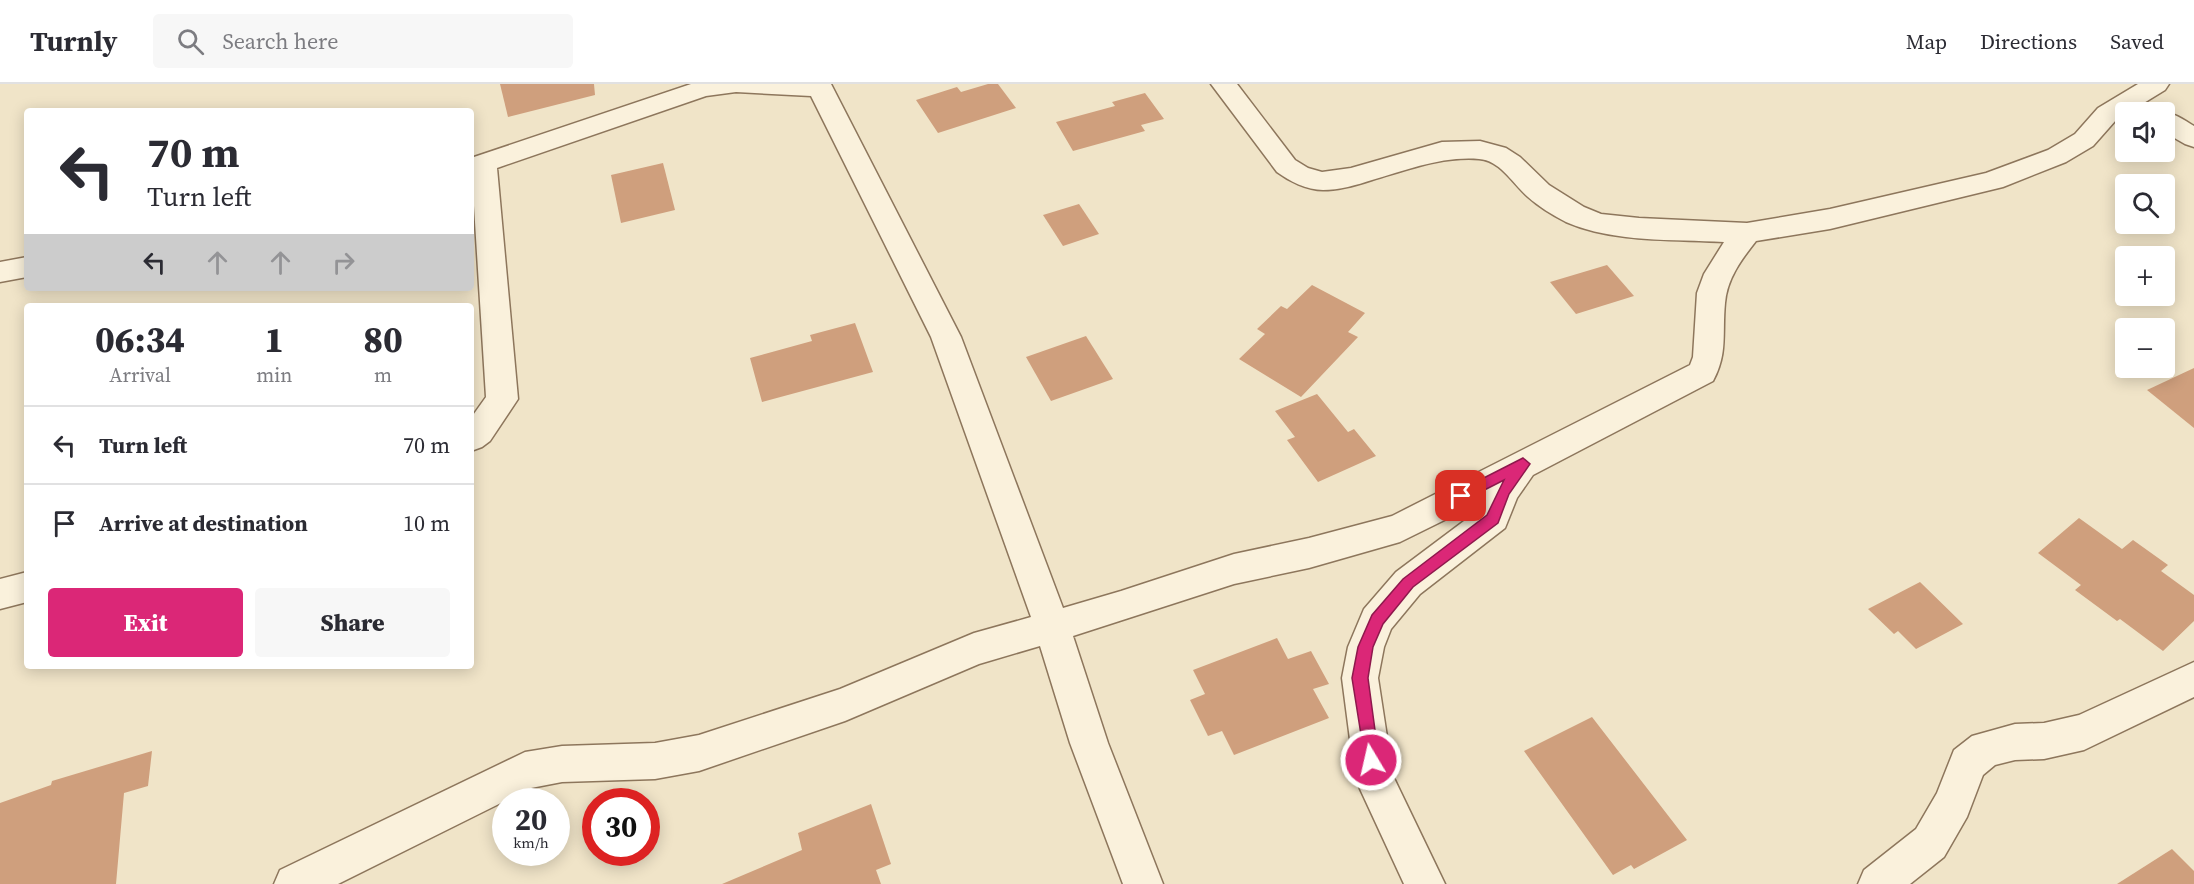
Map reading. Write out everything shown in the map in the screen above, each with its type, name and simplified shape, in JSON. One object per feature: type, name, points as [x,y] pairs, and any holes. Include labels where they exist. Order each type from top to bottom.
[{"type":"street","points":[[474,436],[502,399],[477,165],[702,89],[735,84],[819,86],[946,337],[1052,627],[1089,743],[1143,884]]},
{"type":"street","points":[[1224,84],[1286,166],[1299,175],[1322,181],[1351,177],[1442,151],[1480,150],[1497,154],[1511,163],[1539,192],[1574,214],[1597,223],[1639,228],[1747,233],[1830,219],[1993,181],[2057,156],[2085,140],[2107,114],[2115,112]]},
{"type":"street","points":[[2107,84],[2136,102]]},
{"type":"street","points":[[2143,102],[2156,84]]},
{"type":"street","points":[[2175,127],[2194,138]]},
{"type":"street","points":[[294,884],[487,791],[525,770],[562,764],[655,761],[699,753],[845,704],[974,649],[1121,607],[1234,569],[1309,553],[1400,528],[1702,373],[1707,365],[1710,300],[1724,260],[1747,233]]},
{"type":"street","points":[[0,272],[24,268]]},
{"type":"street","points":[[1425,884],[1374,778],[1360,678],[1366,647],[1377,620],[1408,583],[1493,518],[1503,492],[1523,464]]},
{"type":"street","points":[[0,594],[24,588]]},
{"type":"street","points":[[1878,884],[1930,843],[1953,804],[1968,763],[1985,749],[2015,742],[2044,741],[2084,732],[2194,679]]},
{"type":"building","points":[[500,84],[594,84],[595,95],[508,117]]},
{"type":"building","points":[[988,84],[998,84],[1016,108],[938,133],[916,100],[957,87],[961,92]]},
{"type":"building","points":[[1145,93],[1164,119],[1141,125],[1145,131],[1073,151],[1056,122],[1115,106],[1112,102]]},
{"type":"building","points":[[663,163],[675,210],[621,223],[611,175]]},
{"type":"building","points":[[1079,204],[1099,234],[1063,246],[1043,215]]},
{"type":"building","points":[[1607,265],[1634,296],[1576,314],[1550,282]]},
{"type":"building","points":[[1312,285],[1365,313],[1348,332],[1358,337],[1301,397],[1239,359],[1265,334],[1257,329],[1281,306],[1287,309]]},
{"type":"building","points":[[855,323],[873,372],[762,402],[750,358],[812,341],[810,335]]},
{"type":"building","points":[[1086,336],[1113,379],[1051,401],[1026,357]]},
{"type":"building","points":[[2194,368],[2194,428],[2147,390]]},
{"type":"building","points":[[1317,394],[1348,432],[1354,429],[1376,456],[1318,482],[1287,440],[1295,437],[1275,411]]},
{"type":"building","points":[[2079,518],[2122,549],[2133,540],[2168,565],[2161,571],[2194,595],[2194,621],[2163,651],[2120,619],[2117,621],[2075,590],[2081,585],[2038,553]]},
{"type":"building","points":[[1920,582],[1963,624],[1916,649],[1898,631],[1894,634],[1868,609]]},
{"type":"building","points":[[1277,638],[1288,659],[1311,651],[1329,684],[1313,689],[1329,718],[1234,755],[1222,731],[1208,736],[1190,700],[1205,694],[1193,670]]},
{"type":"building","points":[[1592,717],[1687,840],[1634,869],[1631,865],[1613,875],[1524,751]]},
{"type":"building","points":[[152,751],[148,786],[124,793],[116,884],[0,884],[0,803],[51,785],[52,781]]},
{"type":"building","points":[[871,804],[891,864],[876,870],[881,884],[722,884],[802,850],[798,833]]},
{"type":"building","points":[[2172,849],[2194,871],[2194,884],[2117,884]]},
{"type":"route","points":[[1371,760],[1360,678],[1366,647],[1377,620],[1408,583],[1493,518],[1503,492],[1523,464],[1461,496]]}]
